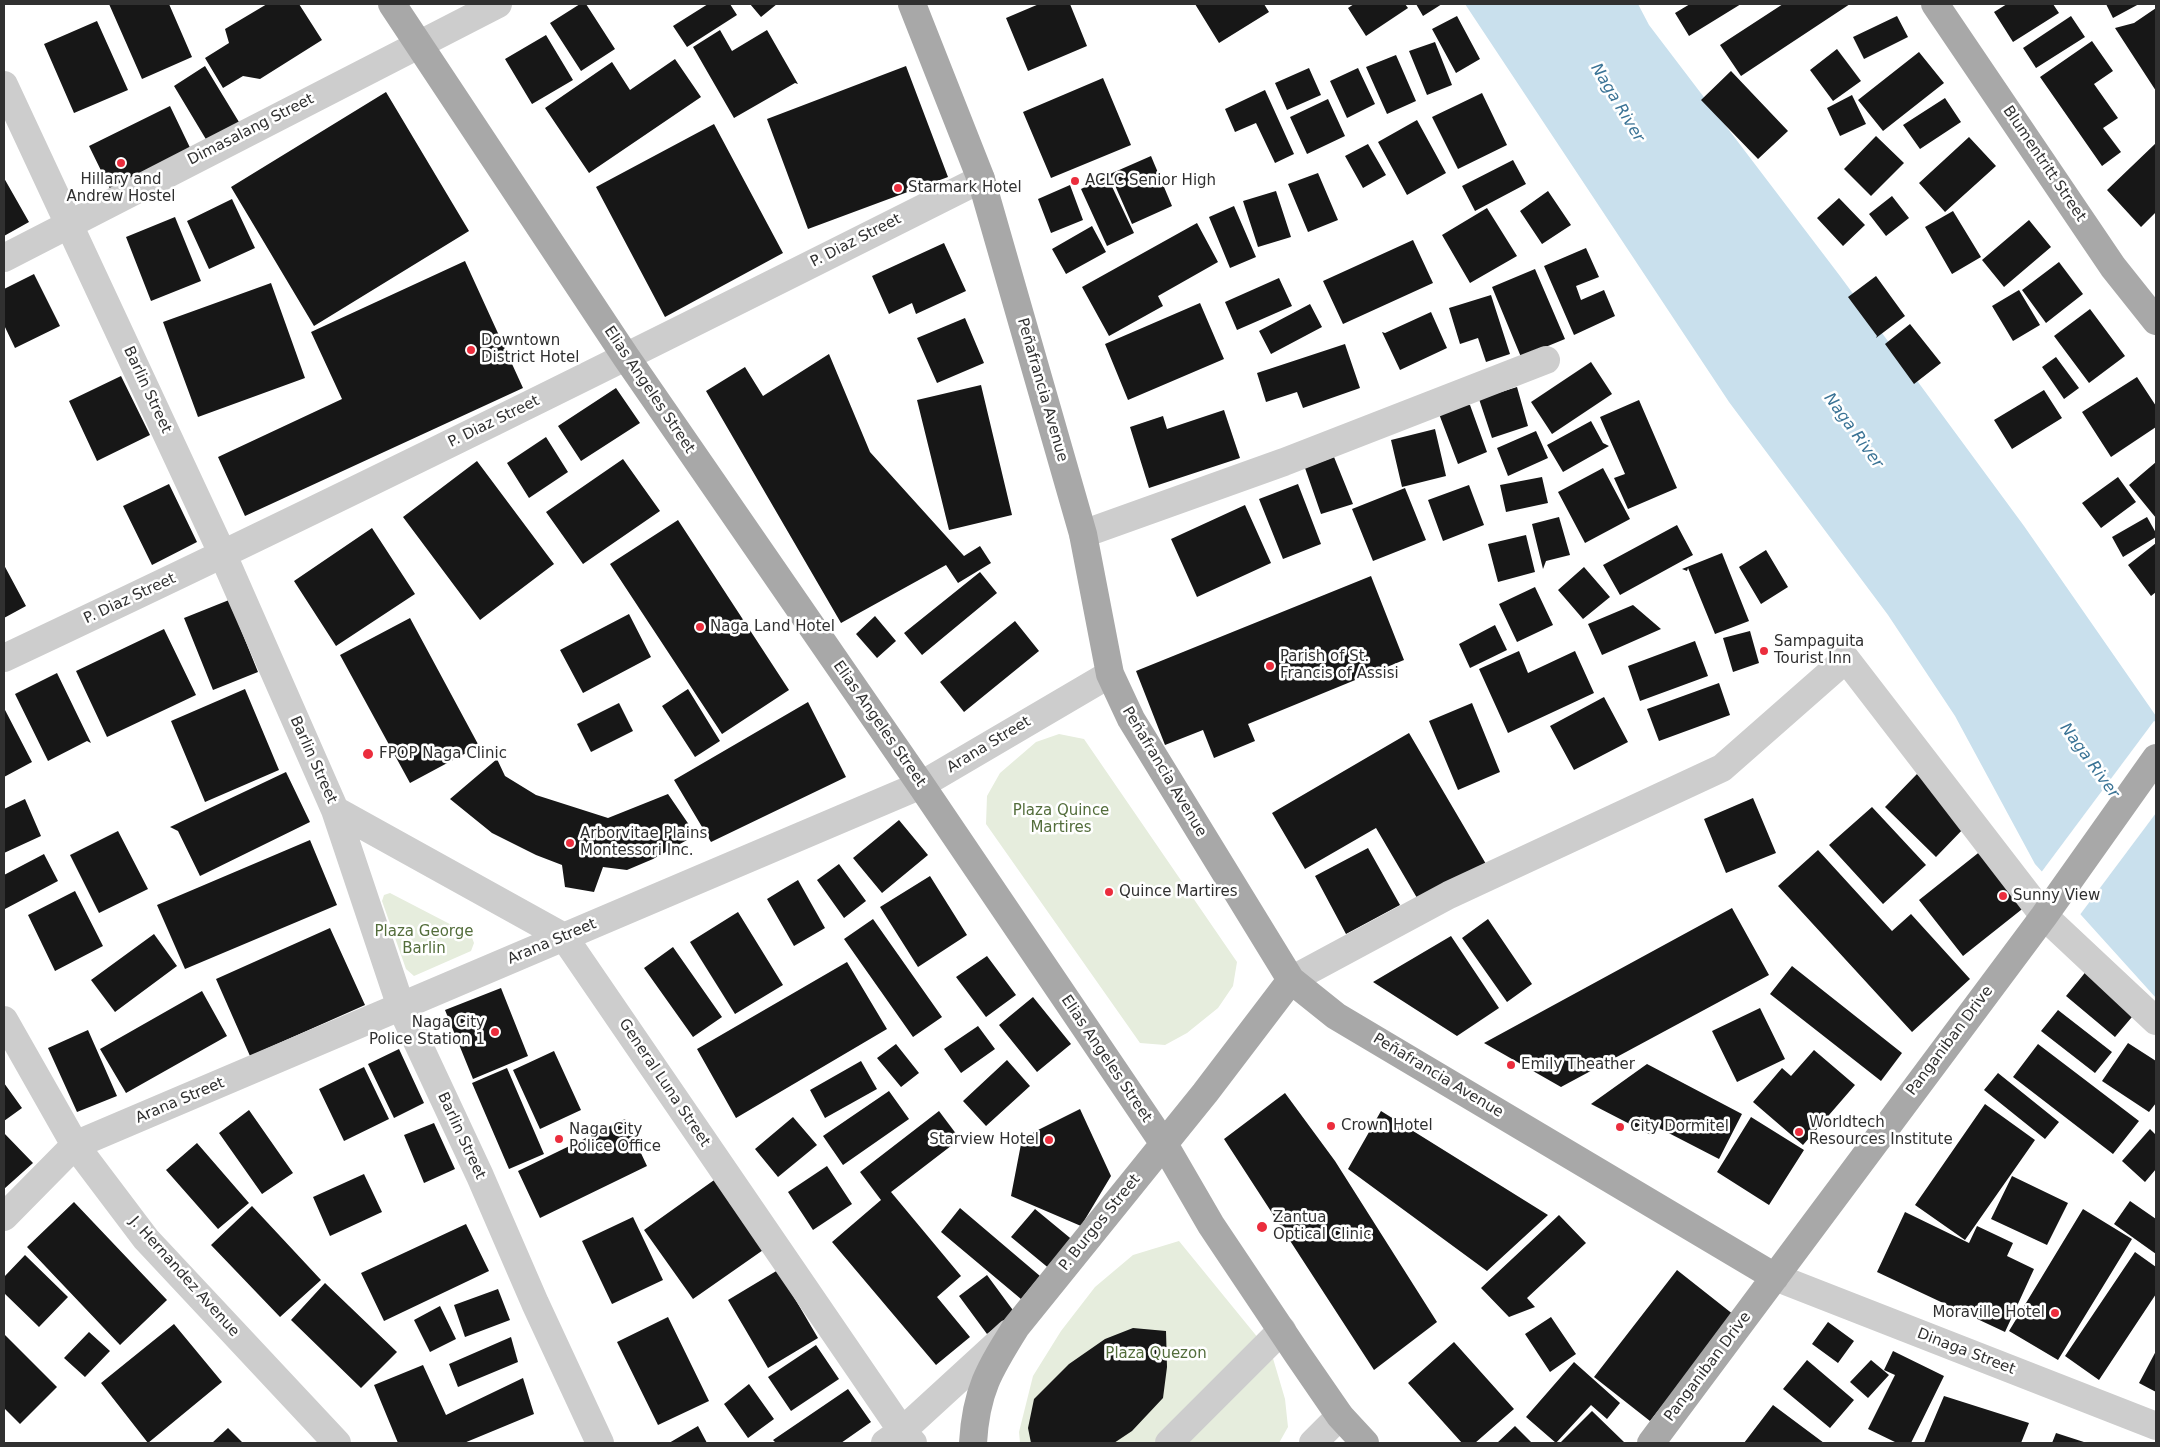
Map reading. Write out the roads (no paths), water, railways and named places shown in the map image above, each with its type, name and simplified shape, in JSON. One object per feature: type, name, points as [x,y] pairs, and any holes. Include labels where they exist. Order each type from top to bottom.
[{"type":"main road","name":"Elias Angeles Street","points":[[392,4],[626,357],[921,785],[1164,1144],[1211,1225],[1340,1416],[1365,1443]]},
{"type":"main road","name":"Peñafrancia Avenue","points":[[912,4],[981,179],[1083,534],[1110,674],[1131,719],[1291,980],[1336,1016],[1775,1277]]},
{"type":"main road","name":"Blumentritt Street","points":[[1935,4],[2114,267],[2156,320]]},
{"type":"main road","name":"Panganiban Drive","points":[[1651,1443],[2047,911],[2156,758]]},
{"type":"main road","name":"P. Burgos Street","points":[[1016,1326],[1205,1093],[1291,980]]},
{"type":"main road","points":[[973,1443],[974,1418],[980,1392],[990,1367],[1016,1326]]},
{"type":"street","name":"Dimasalang Street","points":[[4,258],[498,4]]},
{"type":"street","name":"Barlin Street","points":[[4,85],[70,223],[223,555],[335,810],[401,1007],[600,1443]]},
{"type":"street","name":"P. Diaz Street","points":[[4,658],[223,555],[626,357],[981,179]]},
{"type":"street","points":[[1083,534],[1284,462],[1546,360]]},
{"type":"street","points":[[1291,980],[1449,895],[1722,768],[1846,659],[2047,911],[2156,1021]]},
{"type":"street","name":"Arana Street","points":[[4,1217],[74,1145],[921,785],[1110,674]]},
{"type":"street","name":"General Luna Street","points":[[335,810],[564,937],[900,1439]]},
{"type":"street","name":"J. Hernandez Avenue","points":[[4,1020],[74,1145],[146,1239],[337,1443]]},
{"type":"street","name":"Dinaga Street","points":[[1775,1277],[2156,1426]]},
{"type":"street","name":"P. Burgos Street","points":[[900,1439],[1016,1326]]},
{"type":"street","points":[[1168,1443],[1282,1330]]},
{"type":"street","points":[[1313,1443],[1340,1416]]},
{"type":"water","name":"Naga River","points":[[1465,4],[1638,4],[1649,25],[1840,276],[2024,526],[2156,716],[2156,998],[2035,864],[1955,716],[1888,615],[1729,402]]},
{"type":"place","name":"Hillary and Andrew Hostel","points":[[121,163]]},
{"type":"place","name":"ACLC Senior High","points":[[1075,181]]},
{"type":"place","name":"Starmark Hotel","points":[[898,188]]},
{"type":"place","name":"Downtown District Hotel","points":[[471,350]]},
{"type":"place","name":"Naga Land Hotel","points":[[700,627]]},
{"type":"place","name":"Sampaguita Tourist Inn","points":[[1764,651]]},
{"type":"place","name":"Parish of St. Francis of Assisi","points":[[1270,666]]},
{"type":"place","name":"FPOP Naga Clinic","points":[[368,754]]},
{"type":"place","name":"Arborvitae Plains Montessori Inc.","points":[[570,843]]},
{"type":"place","name":"Quince Martires","points":[[1109,892]]},
{"type":"place","name":"Sunny View","points":[[2003,896]]},
{"type":"place","name":"Naga City Police Station 1","points":[[495,1032]]},
{"type":"place","name":"Emily Theather","points":[[1511,1065]]},
{"type":"place","name":"Crown Hotel","points":[[1331,1126]]},
{"type":"place","name":"City Dormitel","points":[[1620,1127]]},
{"type":"place","name":"Worldtech Resources Institute","points":[[1799,1132]]},
{"type":"place","name":"Naga City Police Office","points":[[559,1139]]},
{"type":"place","name":"Starview Hotel","points":[[1049,1140]]},
{"type":"place","name":"Zantua Optical Clinic","points":[[1262,1227]]},
{"type":"place","name":"Moraville Hotel","points":[[2055,1313]]},
{"type":"park label","name":"Plaza Quince Martires","points":[[1061,820]]},
{"type":"park label","name":"Plaza George Barlin","points":[[424,940]]},
{"type":"park label","name":"Plaza Quezon","points":[[1156,1354]]}]
